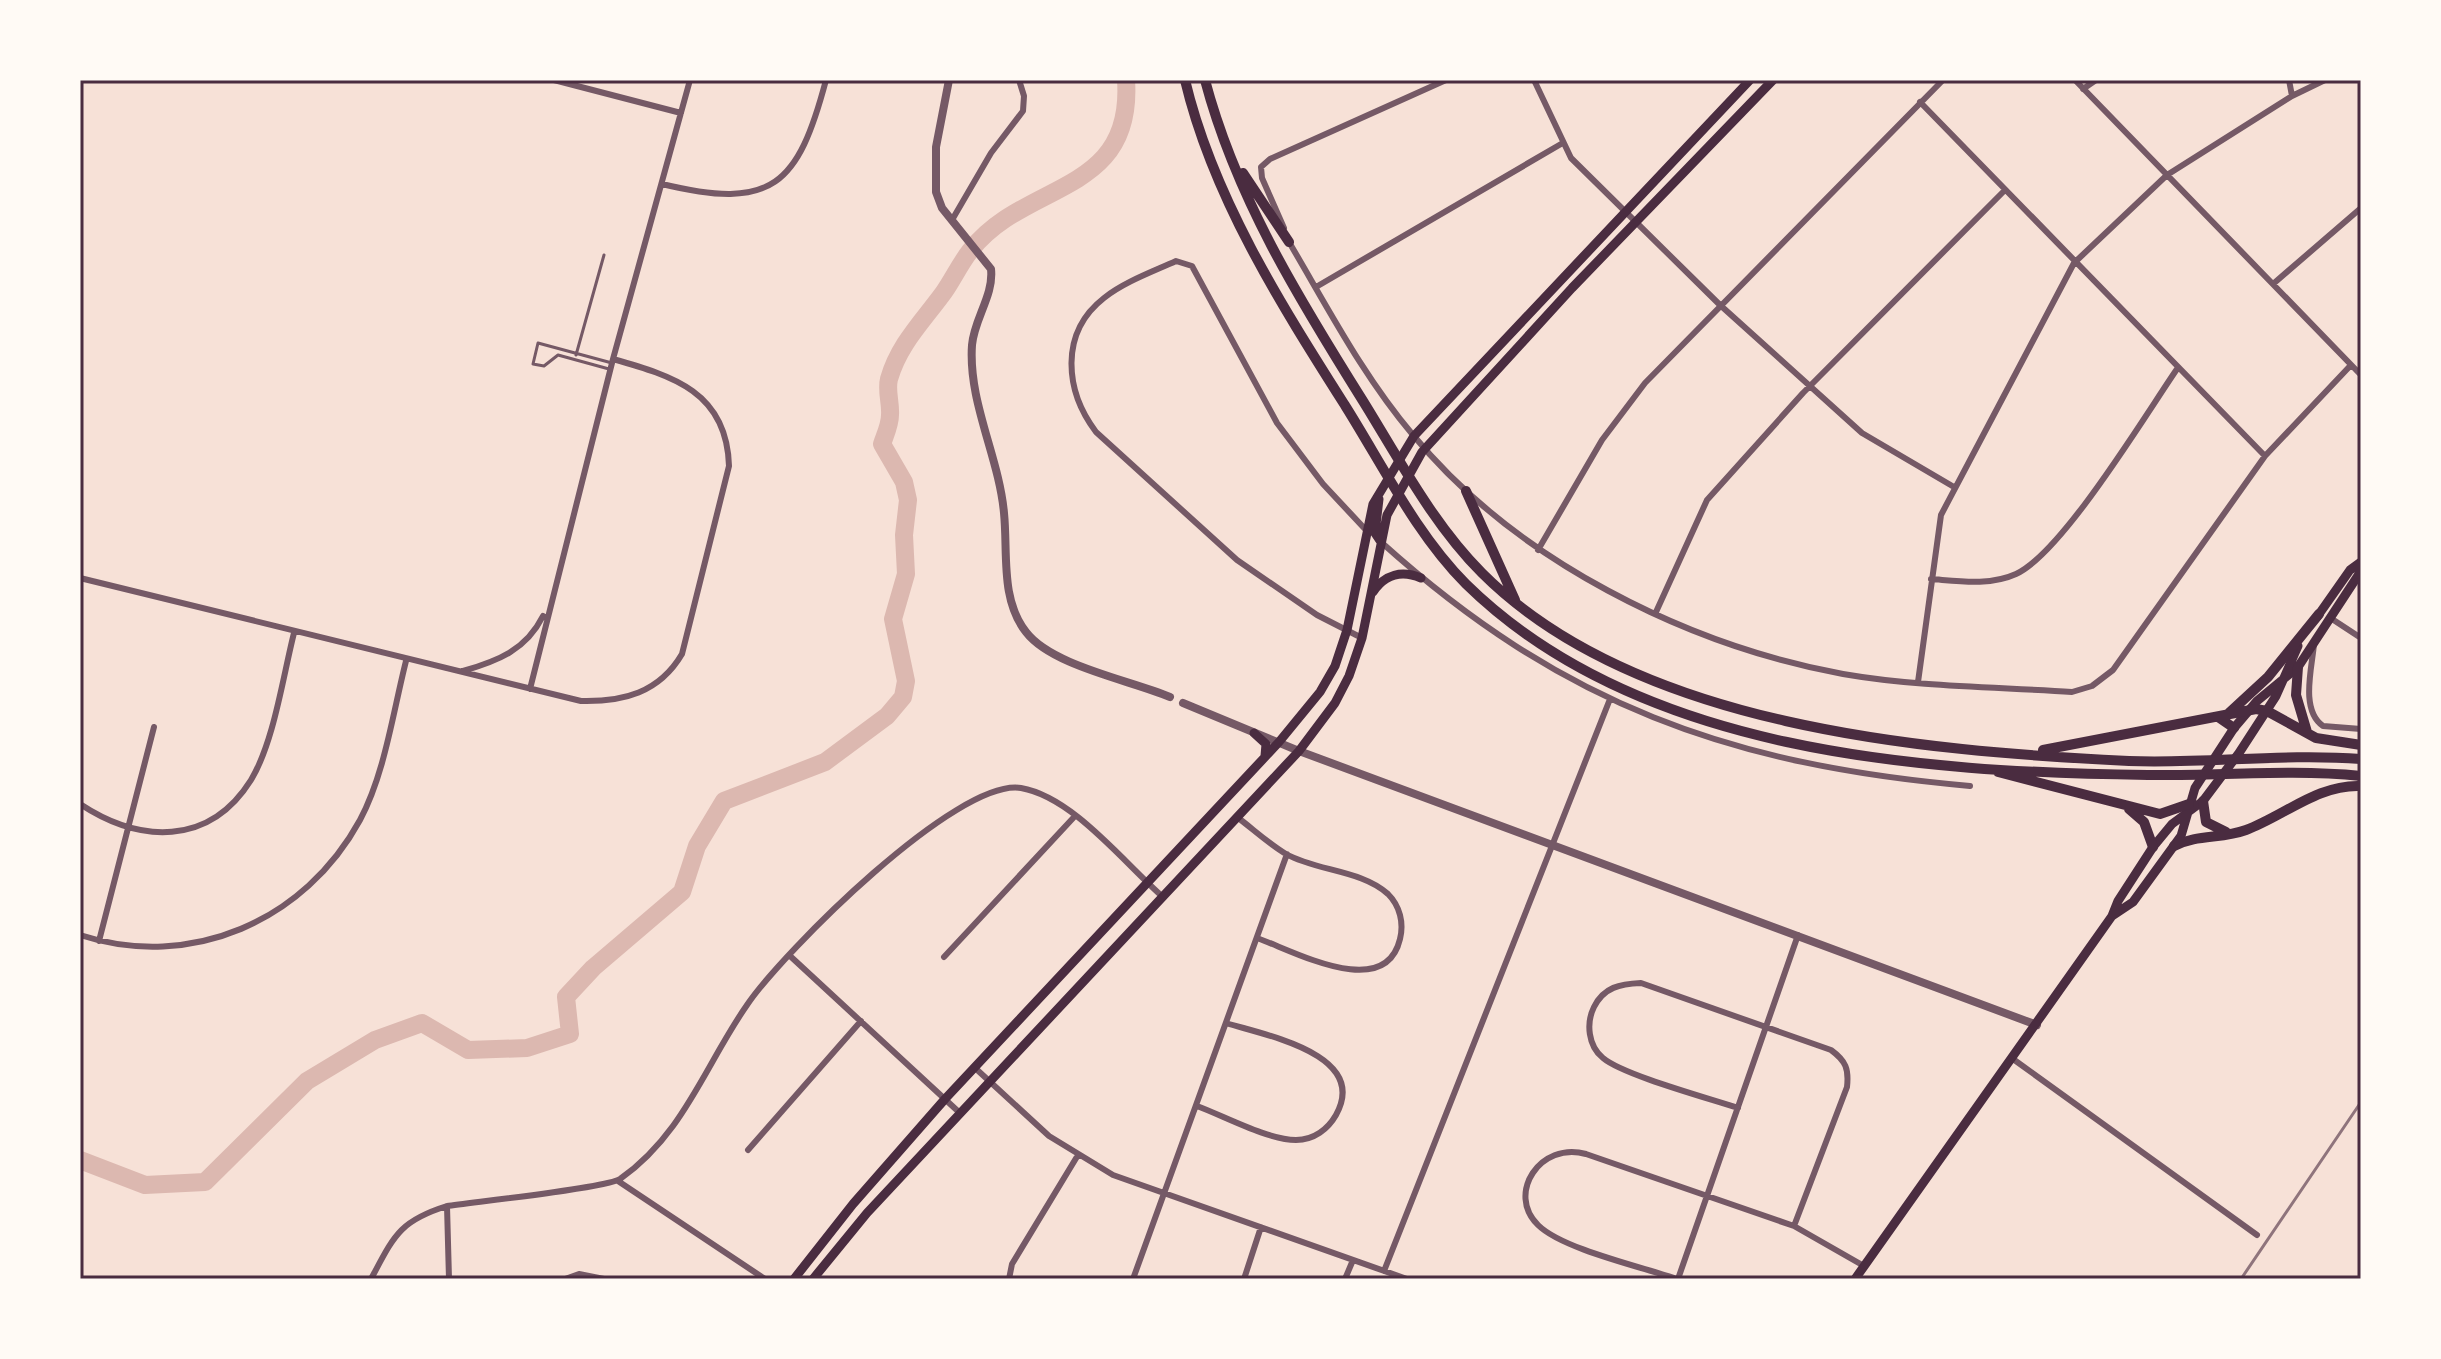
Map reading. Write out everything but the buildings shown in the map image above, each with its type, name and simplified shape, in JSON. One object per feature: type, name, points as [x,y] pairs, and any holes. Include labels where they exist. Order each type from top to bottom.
[{"type":"highway","points":[[1185,80],[1232,207],[1293,323],[1433,542],[1463,581],[1494,610],[1574,663],[1640,695],[1717,724],[1813,748],[1973,766],[2126,775],[2281,770],[2361,776]]},
{"type":"highway","points":[[1205,80],[1228,148],[1277,259],[1428,506],[1480,571],[1518,606],[1582,647],[1626,667],[1769,718],[1863,736],[2130,761],[2281,755],[2361,759]]},
{"type":"highway","points":[[1228,148],[1289,242]]},
{"type":"highway","points":[[1466,491],[1518,606]]},
{"type":"highway","points":[[2228,714],[2268,677],[2319,614]]},
{"type":"highway","points":[[2298,667],[2296,695],[2308,734]]},
{"type":"highway","points":[[2024,753],[2249,711],[2267,711],[2326,741],[2361,745]]},
{"type":"highway","points":[[2212,717],[2222,718],[2234,728]]},
{"type":"highway","points":[[1973,766],[2160,814],[2188,808]]},
{"type":"highway","points":[[2174,846],[2199,837],[2246,830],[2311,797],[2361,786]]},
{"type":"highway","points":[[2203,801],[2206,822],[2232,833]]},
{"type":"highway","points":[[2117,802],[2144,822],[2153,847]]},
{"type":"main road","points":[[794,1279],[853,1204],[945,1099],[1279,742],[1320,692],[1335,666],[1347,630],[1365,529],[1383,482],[1412,439],[1750,80]]},
{"type":"main road","points":[[813,1279],[867,1213],[1299,751],[1335,703],[1362,638],[1381,542],[1396,494],[1424,450],[1636,221],[1773,80]]},
{"type":"main road","points":[[1381,542],[1375,533],[1383,482]]},
{"type":"main road","points":[[1855,1279],[2037,1025],[2112,916],[2118,901],[2153,847],[2188,808],[2203,801],[2239,753],[2267,711],[2292,655],[2350,570],[2361,562]]},
{"type":"main road","points":[[2112,916],[2133,902],[2174,846],[2195,788],[2234,728],[2298,667],[2361,571]]},
{"type":"main road","points":[[1371,595],[1389,577],[1405,573],[1421,578]]},
{"type":"main road","points":[[1254,733],[1266,744],[1265,756]]},
{"type":"street","points":[[554,80],[681,113]]},
{"type":"street","points":[[530,689],[612,364],[690,80]]},
{"type":"street","points":[[662,184],[700,193],[727,195],[760,189],[789,172],[804,149],[826,80]]},
{"type":"street","points":[[949,80],[933,175],[942,208],[987,260],[992,279],[975,328],[973,373],[1002,497],[1009,591],[1018,618],[1037,643],[1065,658],[1170,697]]},
{"type":"street","points":[[952,220],[1024,105],[1019,80]]},
{"type":"street","points":[[1446,80],[1270,159],[1261,167],[1262,178],[1289,242],[1364,370],[1412,439],[1466,491],[1538,550],[1713,640],[1771,658],[1846,674],[2072,692],[2092,686],[2113,670],[2265,456],[2351,365]]},
{"type":"street","points":[[1534,80],[1561,144],[1720,305],[1862,433],[1954,487]]},
{"type":"street","points":[[1538,550],[1602,440],[1645,383],[1943,80]]},
{"type":"street","points":[[2075,80],[2361,375]]},
{"type":"street","points":[[2083,89],[2096,80]]},
{"type":"street","points":[[2289,80],[2292,96]]},
{"type":"street","points":[[1918,682],[1941,515],[2074,263],[2167,175],[2292,96],[2325,80]]},
{"type":"street","points":[[1920,102],[2265,456]]},
{"type":"street","points":[[1316,287],[1561,144]]},
{"type":"street","points":[[1656,612],[1707,500],[1809,387],[2005,190]]},
{"type":"street","points":[[2273,284],[2361,208]]},
{"type":"street","points":[[1362,638],[1317,615],[1237,560],[1096,432],[1082,412],[1072,385],[1071,359],[1086,317],[1103,299],[1176,261],[1192,266],[1277,423],[1323,484],[1365,529]]},
{"type":"street","points":[[80,578],[406,661],[581,701],[622,700],[664,679],[682,654],[729,466],[724,431],[705,400],[685,384],[663,373],[612,364]]},
{"type":"street","points":[[1931,579],[1997,580],[2030,566],[2058,540],[2177,369]]},
{"type":"street","points":[[1381,542],[1421,578],[1501,638],[1610,699],[1684,731],[1762,755],[1841,772],[1970,786]]},
{"type":"street","points":[[460,673],[509,655],[527,641],[549,606]]},
{"type":"street","points":[[2332,619],[2361,638]]},
{"type":"street","points":[[80,804],[105,821],[128,830],[159,833],[188,828],[211,819],[233,801],[251,779],[263,750],[294,633]]},
{"type":"street","points":[[2314,644],[2312,716],[2323,726],[2361,729]]},
{"type":"street","points":[[80,935],[99,941],[159,949],[196,945],[230,935],[268,918],[300,895],[334,862],[361,817],[376,776],[406,661]]},
{"type":"street","points":[[1384,1271],[1610,699]]},
{"type":"street","points":[[1183,703],[1299,751],[2037,1025]]},
{"type":"street","points":[[99,941],[154,727]]},
{"type":"street","points":[[371,1279],[403,1225],[423,1214],[447,1206],[618,1181],[665,1136],[691,1104],[734,1023],[789,955],[900,850],[987,792],[1019,788],[1050,798],[1075,816],[1163,897]]},
{"type":"street","points":[[944,957],[1075,816]]},
{"type":"street","points":[[1237,817],[1287,854],[1387,893],[1400,914],[1400,942],[1385,963],[1364,972],[1351,972],[1257,938]]},
{"type":"street","points":[[1133,1279],[1287,854]]},
{"type":"street","points":[[1798,935],[1707,1198],[1677,1279],[1559,1239],[1536,1224],[1527,1205],[1528,1182],[1539,1163],[1569,1149],[1707,1198],[1794,1226],[1864,1266]]},
{"type":"street","points":[[789,955],[961,1114]]},
{"type":"street","points":[[1738,1108],[1603,1059],[1590,1036],[1591,1015],[1598,999],[1610,988],[1641,983],[1831,1050],[1846,1065],[1847,1087],[1794,1226]]},
{"type":"street","points":[[748,1150],[861,1021]]},
{"type":"street","points":[[1197,1106],[1298,1140],[1316,1135],[1330,1125],[1340,1107],[1342,1090],[1336,1072],[1326,1060],[1311,1051],[1226,1023]]},
{"type":"street","points":[[2013,1059],[2257,1235]]},
{"type":"street","points":[[974,1067],[1049,1136],[1113,1175],[1407,1279]]},
{"type":"street","points":[[1009,1279],[1012,1264],[1078,1155]]},
{"type":"street","points":[[618,1181],[765,1279]]},
{"type":"street","points":[[447,1206],[449,1279]]},
{"type":"street","points":[[1244,1279],[1261,1227]]},
{"type":"street","points":[[1345,1279],[1353,1260]]},
{"type":"street","points":[[566,1279],[579,1274],[604,1279]]},
{"type":"lane","points":[[575,360],[604,255]]},
{"type":"lane","points":[[538,343],[612,364],[558,355],[544,366],[533,364],[538,343]]},
{"type":"waterway","points":[[80,1160],[145,1185],[205,1182],[307,1081],[375,1040],[422,1023],[468,1050],[527,1048],[570,1034],[566,997],[593,968],[682,892],[697,846],[724,801],[825,762],[887,716],[903,697],[906,681],[893,619],[906,574],[904,535],[908,500],[904,482],[882,444],[890,419],[888,384],[893,366],[970,251],[993,228],[1095,166],[1113,146],[1124,118],[1126,80]]},
{"type":"railway","points":[[2241,1279],[2361,1102]]}]
